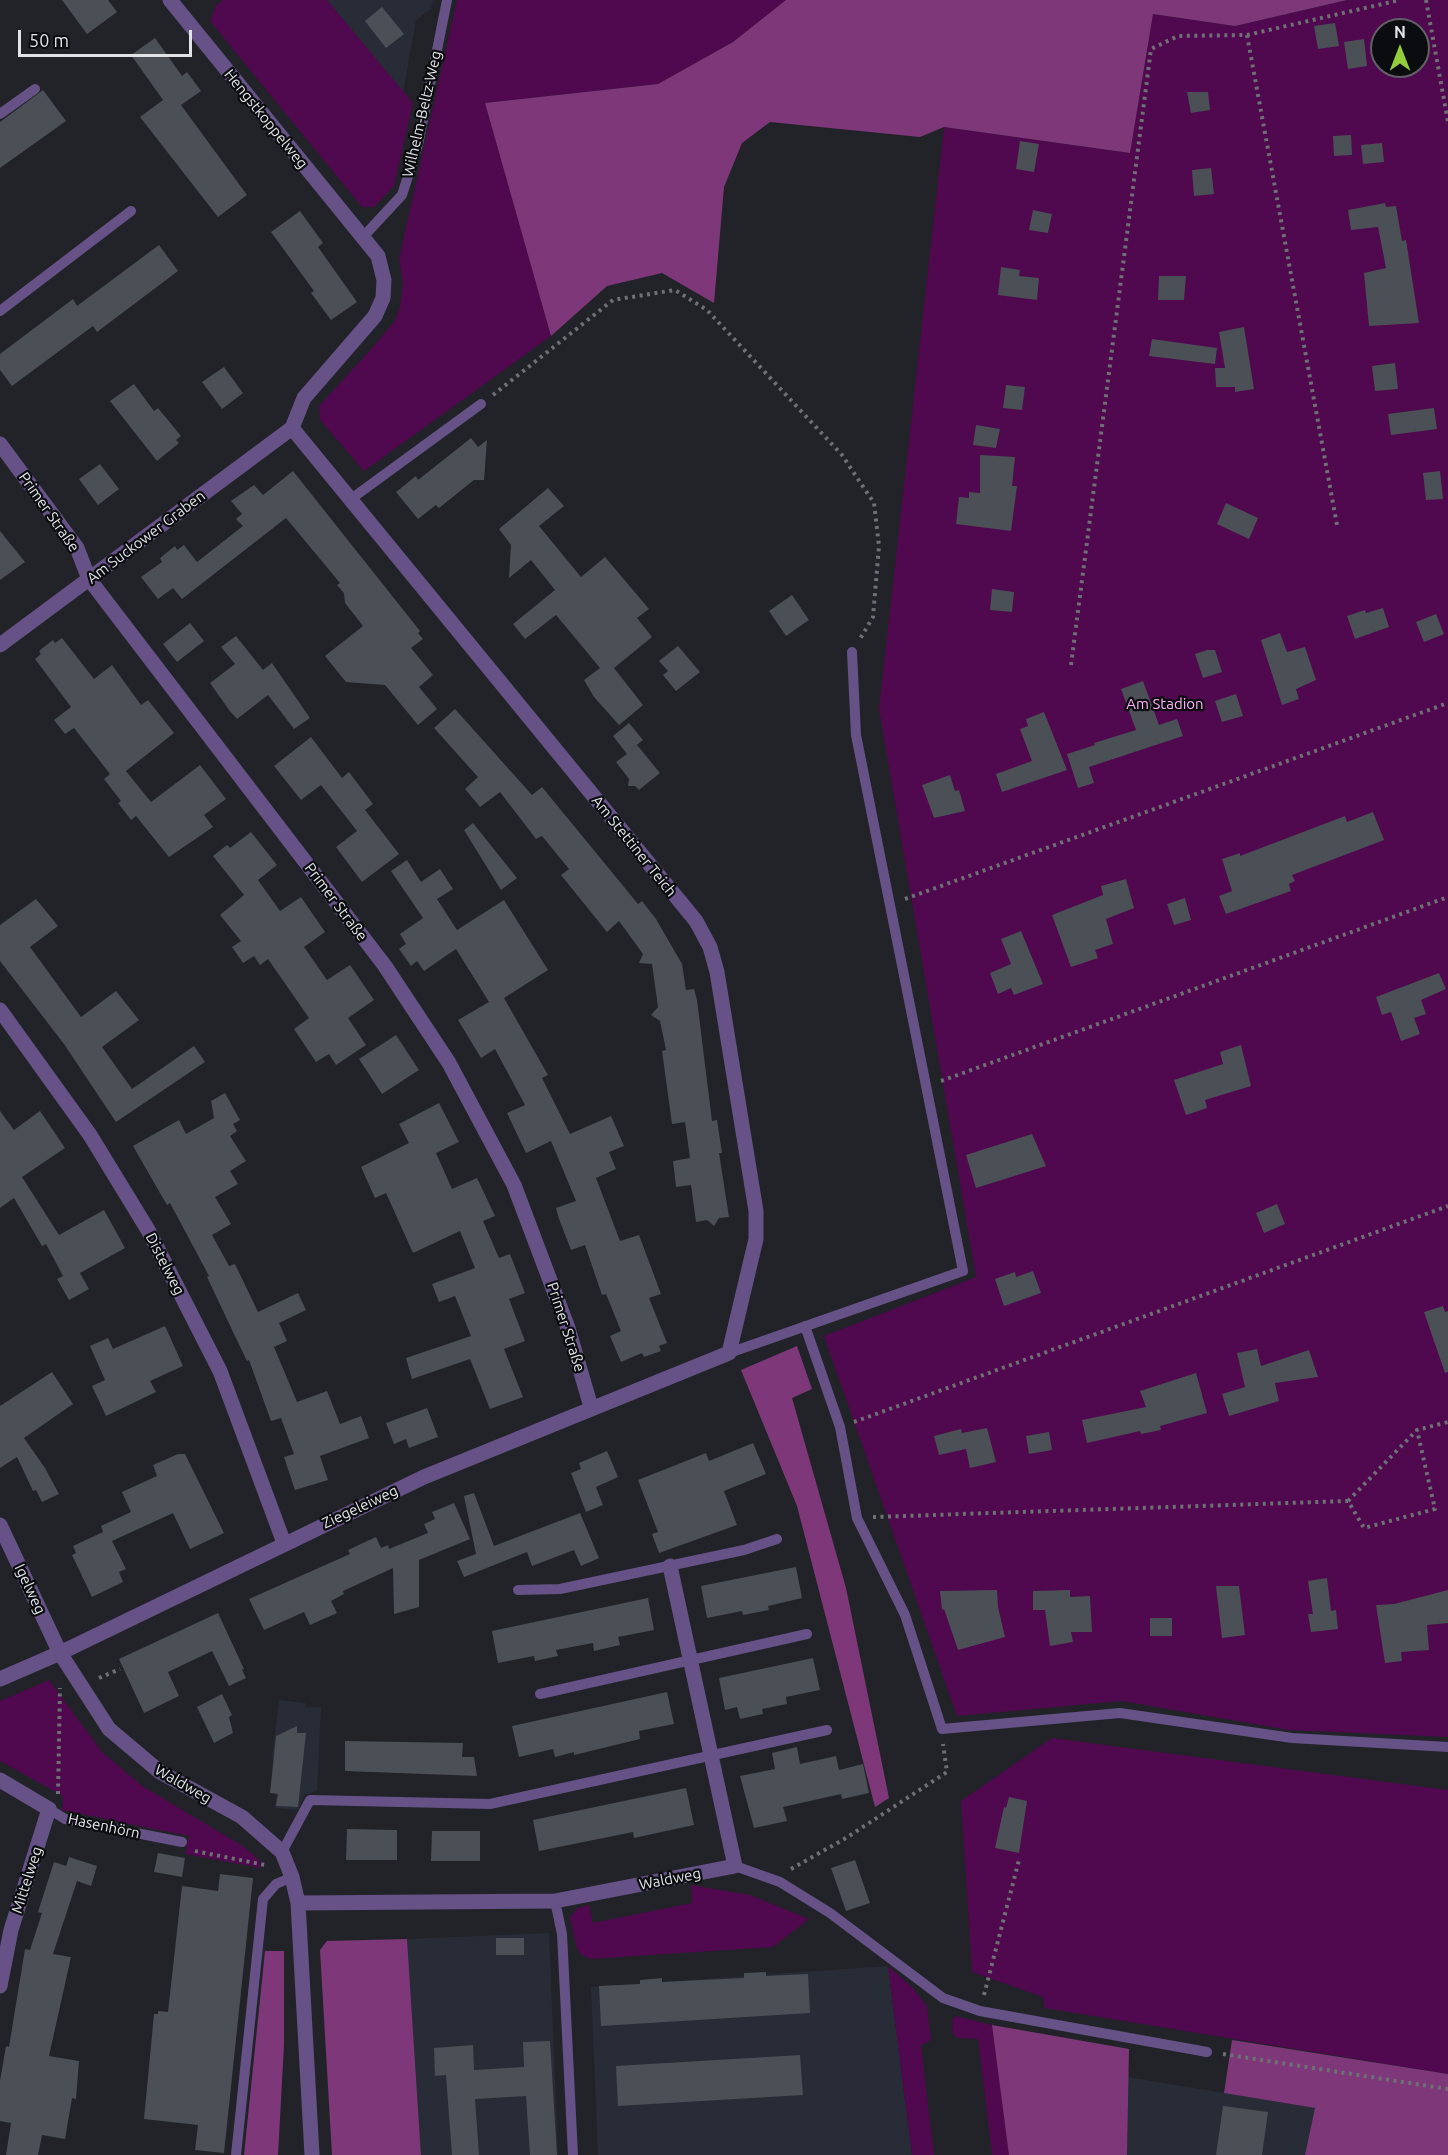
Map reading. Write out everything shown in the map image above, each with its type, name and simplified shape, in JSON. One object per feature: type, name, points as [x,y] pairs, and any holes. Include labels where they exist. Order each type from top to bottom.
[{"type":"street","name":"Hengstkoppelweg","points":[[170,0],[363,237]]},
{"type":"street","points":[[292,428],[303,398],[375,316],[383,298],[384,280],[378,256],[363,237]]},
{"type":"street","name":"Am Stettiner Teich","points":[[292,428],[696,921],[710,947],[717,972],[756,1211],[756,1239],[729,1353]]},
{"type":"street","name":"Am Suckower Graben","points":[[0,645],[292,428]]},
{"type":"street","name":"Primer Straße","points":[[0,444],[77,548],[89,579],[385,966],[449,1063],[514,1185],[568,1328],[591,1407]]},
{"type":"street","name":"Distelweg","points":[[0,1010],[90,1135],[148,1230],[220,1371],[284,1543]]},
{"type":"street","name":"Ziegeleiweg","points":[[0,1679],[60,1653],[424,1477],[591,1407],[729,1353]]},
{"type":"street","name":"Igelweg","points":[[0,1526],[60,1653]]},
{"type":"street","points":[[670,1566],[735,1866]]},
{"type":"street","name":"Waldweg","points":[[60,1653],[109,1729],[160,1773],[242,1817],[282,1852],[292,1877],[298,1903],[312,2155]]},
{"type":"street","name":"Hasenhörn","points":[[0,1780],[49,1809]]},
{"type":"street","name":"Mittelweg","points":[[0,1986],[10,1930],[49,1809]]},
{"type":"street","name":"Waldweg","points":[[298,1903],[555,1901],[735,1866]]},
{"type":"lane","name":"Wilhelm-Beltz-Weg","points":[[363,237],[402,195],[418,145],[447,0]]},
{"type":"lane","points":[[0,114],[35,89]]},
{"type":"lane","points":[[0,311],[131,211]]},
{"type":"lane","points":[[351,499],[481,404]]},
{"type":"lane","points":[[729,1353],[963,1271],[856,735],[852,652]]},
{"type":"lane","points":[[806,1326],[840,1427],[857,1518],[905,1615],[942,1729],[1120,1713],[1292,1738],[1448,1747]]},
{"type":"lane","points":[[518,1590],[560,1589],[744,1550],[777,1539]]},
{"type":"lane","points":[[540,1694],[807,1634]]},
{"type":"lane","points":[[282,1852],[310,1800],[490,1804],[826,1730]]},
{"type":"lane","name":"Hasenhörn","points":[[49,1809],[65,1819],[182,1842]]},
{"type":"lane","points":[[735,1866],[780,1882],[830,1913],[943,1998],[980,2010],[1207,2052]]},
{"type":"lane","points":[[236,2155],[263,1899],[276,1884],[292,1877]]},
{"type":"lane","points":[[555,1901],[562,1934],[573,2155]]},
{"type":"path","points":[[1071,665],[1151,49],[1178,36],[1247,35],[1400,0]]},
{"type":"path","points":[[1426,0],[1448,122]]},
{"type":"path","points":[[1247,35],[1337,525]]},
{"type":"path","points":[[481,404],[614,300],[675,290],[707,310],[842,455],[874,503],[879,546],[873,617],[852,652]]},
{"type":"path","points":[[890,905],[1448,703]]},
{"type":"path","points":[[926,1087],[1448,897]]},
{"type":"path","points":[[840,1427],[1448,1206]]},
{"type":"path","points":[[857,1518],[1348,1501],[1417,1430],[1448,1422]]},
{"type":"path","points":[[1348,1501],[1364,1527],[1435,1509],[1417,1430]]},
{"type":"path","points":[[93,1681],[120,1669]]},
{"type":"path","points":[[49,1809],[60,1790],[60,1687]]},
{"type":"path","points":[[780,1882],[792,1868],[846,1838],[946,1772],[942,1729]]},
{"type":"path","points":[[182,1842],[190,1850],[265,1865]]},
{"type":"path","points":[[980,2010],[1019,1860]]},
{"type":"path","points":[[1207,2052],[1448,2088]]},
{"type":"shaded area","points":[[327,0],[433,0],[431,9],[416,20],[403,93]]},
{"type":"shaded area","points":[[786,0],[1347,0],[1235,26],[1153,14],[1130,153],[944,127],[920,137],[770,122],[742,143],[724,187],[714,303],[662,273],[607,286],[551,336],[485,103],[658,84],[733,42]]},
{"type":"shaded area","points":[[797,1346],[812,1389],[792,1398],[846,1588],[889,1798],[875,1807],[797,1506],[741,1370]]},
{"type":"shaded area","points":[[279,1700],[305,1703],[306,1707],[321,1707],[317,1791],[304,1795],[298,1810],[275,1808],[280,1761],[272,1759]]},
{"type":"shaded area","points":[[549,1933],[558,2155],[421,2155],[407,1939]]},
{"type":"shaded area","points":[[407,1939],[421,2155],[332,2155],[320,1950],[327,1941]]},
{"type":"shaded area","points":[[265,1951],[284,1951],[284,2045],[278,2155],[244,2155]]},
{"type":"shaded area","points":[[888,1966],[912,2155],[598,2155],[591,1987]]},
{"type":"shaded area","points":[[992,2025],[1129,2049],[1127,2155],[1009,2155]]},
{"type":"shaded area","points":[[1232,2040],[1448,2074],[1448,2155],[1305,2155],[1315,2108],[1224,2093]]},
{"type":"shaded area","points":[[1128,2077],[1316,2108],[1305,2155],[1127,2155]]},
{"type":"green space","points":[[223,0],[327,0],[413,103],[394,186],[374,207],[362,207],[210,21],[216,5]]},
{"type":"green space","points":[[457,0],[786,0],[733,42],[658,84],[485,103],[551,336],[364,471],[320,420],[319,406],[394,322],[400,307],[403,284],[399,259]]},
{"type":"green space","name":"Am Stadion","points":[[1347,0],[1448,0],[1448,1737],[1289,1730],[1122,1701],[957,1716],[824,1336],[976,1277],[879,709],[944,127],[1130,153],[1153,14],[1235,26]]},
{"type":"green space","points":[[49,1680],[102,1752],[142,1786],[243,1846],[261,1862],[261,1868],[185,1854],[189,1836],[62,1810],[63,1796],[0,1761],[0,1701]]},
{"type":"green space","points":[[1052,1738],[1448,1790],[1448,2074],[1045,2008],[1043,1997],[972,1972],[961,1801]]},
{"type":"green space","points":[[691,1885],[750,1895],[809,1919],[773,1947],[591,1959],[582,1955],[577,1949],[570,1917],[578,1908],[589,1905],[593,1923],[692,1903]]},
{"type":"green space","points":[[888,1966],[913,1988],[927,2006],[931,2041],[921,2045],[934,2155],[912,2155]]},
{"type":"green space","points":[[955,2016],[992,2025],[1009,2155],[992,2155],[978,2039],[957,2038],[953,2034],[952,2021]]},
{"type":"building","points":[[62,0],[108,0],[117,12],[87,34]]},
{"type":"building","points":[[382,7],[404,34],[386,48],[365,21]]},
{"type":"building","points":[[1335,23],[1339,46],[1318,49],[1314,26]]},
{"type":"building","points":[[155,38],[182,76],[187,72],[201,91],[181,105],[247,195],[218,217],[140,117],[163,100],[131,55]]},
{"type":"building","points":[[1364,39],[1367,66],[1348,69],[1344,42]]},
{"type":"building","points":[[43,90],[66,121],[0,168],[0,122]]},
{"type":"building","points":[[1187,92],[1208,92],[1210,110],[1191,113]]},
{"type":"building","points":[[1351,135],[1352,155],[1334,156],[1333,136]]},
{"type":"building","points":[[1020,141],[1039,144],[1034,172],[1016,169]]},
{"type":"building","points":[[1382,143],[1384,162],[1363,164],[1361,145]]},
{"type":"building","points":[[1211,168],[1214,194],[1194,196],[1192,170]]},
{"type":"building","points":[[1385,203],[1386,207],[1396,206],[1402,241],[1406,240],[1419,323],[1369,326],[1364,273],[1386,268],[1378,227],[1351,230],[1348,210]]},
{"type":"building","points":[[1033,210],[1052,214],[1048,233],[1029,230]]},
{"type":"building","points":[[300,211],[323,243],[318,247],[357,302],[331,320],[311,293],[314,291],[271,232]]},
{"type":"building","points":[[159,245],[178,271],[97,332],[93,326],[12,386],[0,370],[0,354],[73,299],[77,306]]},
{"type":"building","points":[[1001,267],[1020,270],[1019,276],[1039,278],[1037,300],[998,295]]},
{"type":"building","points":[[1159,276],[1186,276],[1184,300],[1158,300]]},
{"type":"building","points":[[1244,327],[1254,389],[1235,392],[1235,387],[1216,387],[1215,368],[1225,368],[1219,332]]},
{"type":"building","points":[[1152,339],[1217,348],[1215,364],[1149,356]]},
{"type":"building","points":[[1395,363],[1398,389],[1375,391],[1372,366]]},
{"type":"building","points":[[224,367],[243,393],[222,409],[202,382]]},
{"type":"building","points":[[134,384],[154,411],[158,408],[181,436],[176,440],[179,443],[157,461],[110,401]]},
{"type":"building","points":[[1006,385],[1025,387],[1022,410],[1003,408]]},
{"type":"building","points":[[1434,408],[1437,429],[1391,435],[1388,414]]},
{"type":"building","points":[[976,425],[1000,429],[996,448],[973,445]]},
{"type":"building","points":[[471,438],[478,447],[487,440],[484,480],[474,480],[439,508],[436,505],[418,519],[396,492],[416,476],[418,480]]},
{"type":"building","points":[[980,455],[1015,457],[1012,486],[1017,486],[1011,531],[956,524],[959,497],[969,498],[969,492],[980,493]]},
{"type":"building","points":[[100,464],[119,489],[98,505],[79,479]]},
{"type":"building","points":[[293,471],[420,631],[418,633],[423,639],[411,648],[433,675],[419,687],[437,709],[418,725],[385,685],[346,682],[325,656],[363,626],[345,603],[344,593],[337,585],[340,583],[286,518],[182,599],[173,588],[158,599],[141,577],[162,562],[160,558],[175,546],[177,550],[184,545],[197,562],[243,526],[236,519],[242,514],[231,501],[254,485],[263,495]]},
{"type":"building","points":[[1440,471],[1443,499],[1426,500],[1423,473]]},
{"type":"building","points":[[548,488],[564,506],[539,526],[581,577],[605,557],[649,609],[637,618],[652,637],[614,668],[643,705],[619,725],[594,697],[584,680],[600,668],[556,615],[525,639],[513,624],[555,590],[531,560],[509,578],[511,545],[499,529]]},
{"type":"building","points":[[1226,503],[1258,518],[1249,539],[1217,524]]},
{"type":"building","points":[[0,531],[25,562],[0,580]]},
{"type":"building","points":[[992,589],[1014,592],[1012,612],[990,610]]},
{"type":"building","points":[[792,595],[809,620],[786,636],[769,611]]},
{"type":"building","points":[[1383,608],[1389,627],[1355,639],[1347,616],[1365,610],[1366,613]]},
{"type":"building","points":[[1436,614],[1444,634],[1424,642],[1416,622]]},
{"type":"building","points":[[190,623],[204,641],[177,662],[163,644]]},
{"type":"building","points":[[1280,633],[1287,652],[1305,647],[1316,680],[1296,689],[1299,699],[1282,705],[1261,640]]},
{"type":"building","points":[[236,636],[263,670],[272,663],[310,718],[294,729],[268,695],[237,719],[210,683],[235,664],[221,647]]},
{"type":"building","points":[[62,638],[94,679],[112,665],[141,705],[148,700],[174,733],[126,771],[151,802],[200,765],[226,799],[204,815],[213,827],[169,857],[136,816],[131,820],[118,803],[121,801],[104,779],[110,774],[74,728],[65,734],[54,720],[71,707],[35,659],[41,654],[39,651],[53,640],[55,643]]},
{"type":"building","points":[[678,646],[700,672],[676,691],[663,675],[668,671],[659,661]]},
{"type":"building","points":[[1215,650],[1222,672],[1203,678],[1195,654]]},
{"type":"building","points":[[1143,681],[1159,725],[1177,719],[1183,736],[1089,767],[1094,783],[1078,788],[1067,754],[1136,730],[1121,689]]},
{"type":"building","points":[[1236,694],[1243,716],[1222,722],[1215,701]]},
{"type":"building","points":[[455,709],[532,795],[542,787],[638,904],[642,901],[656,919],[682,964],[686,990],[694,989],[697,1000],[712,1121],[717,1120],[722,1153],[719,1153],[729,1217],[719,1218],[714,1226],[707,1220],[696,1222],[691,1185],[676,1187],[673,1161],[690,1158],[685,1122],[672,1124],[662,1051],[666,1050],[660,1021],[651,1015],[658,1007],[652,964],[639,963],[643,954],[619,921],[607,932],[561,875],[569,869],[542,836],[536,839],[500,792],[480,807],[465,789],[478,777],[434,728]]},
{"type":"building","points":[[1044,712],[1067,770],[1002,792],[996,774],[1032,761],[1020,729],[1028,726],[1026,719]]},
{"type":"building","points":[[629,723],[643,740],[629,751],[637,745],[660,773],[639,790],[635,786],[628,786],[629,779],[616,762],[627,754],[613,736]]},
{"type":"building","points":[[311,737],[342,778],[349,772],[373,804],[365,810],[399,854],[362,882],[336,847],[357,831],[321,785],[301,800],[274,766]]},
{"type":"building","points":[[950,775],[955,791],[959,790],[965,811],[934,818],[922,785]]},
{"type":"building","points":[[1373,812],[1384,840],[1292,875],[1295,881],[1289,884],[1291,891],[1226,914],[1219,896],[1232,891],[1222,859],[1240,853],[1240,856],[1345,816],[1347,822]]},
{"type":"building","points":[[473,823],[517,878],[501,890],[464,830]]},
{"type":"building","points":[[251,832],[277,865],[258,880],[280,911],[301,897],[325,932],[304,947],[327,980],[350,965],[374,1000],[348,1018],[366,1045],[336,1065],[329,1054],[316,1062],[294,1029],[309,1018],[268,959],[260,965],[254,956],[243,963],[232,947],[241,941],[220,915],[244,895],[213,856],[227,845],[230,848]]},
{"type":"building","points":[[407,860],[421,882],[440,869],[453,889],[437,899],[457,930],[504,900],[548,970],[504,998],[548,1075],[542,1078],[570,1134],[611,1116],[624,1146],[609,1152],[616,1169],[596,1178],[620,1241],[639,1235],[661,1294],[649,1298],[667,1343],[659,1346],[661,1351],[644,1357],[642,1353],[621,1362],[610,1336],[621,1331],[606,1294],[602,1295],[585,1245],[571,1250],[559,1219],[556,1208],[576,1201],[551,1141],[526,1153],[507,1113],[525,1105],[495,1049],[481,1058],[458,1020],[489,1002],[456,949],[424,971],[417,961],[411,966],[399,949],[406,944],[400,934],[423,918],[391,871]]},
{"type":"building","points":[[1126,879],[1134,908],[1106,919],[1113,944],[1095,950],[1098,958],[1071,967],[1052,915],[1103,895],[1101,886]]},
{"type":"building","points":[[1185,898],[1191,920],[1174,925],[1167,904]]},
{"type":"building","points":[[36,899],[58,926],[30,947],[81,1017],[116,991],[139,1020],[102,1047],[132,1089],[194,1046],[205,1062],[116,1122],[64,1044],[0,961],[0,925]]},
{"type":"building","points":[[1021,931],[1043,984],[1014,995],[1011,988],[998,994],[990,973],[1011,964],[1001,939]]},
{"type":"building","points":[[1439,973],[1446,989],[1421,1000],[1426,1014],[1414,1018],[1420,1034],[1401,1041],[1391,1012],[1382,1015],[1376,997]]},
{"type":"building","points":[[396,1035],[419,1070],[382,1094],[359,1059]]},
{"type":"building","points":[[1241,1045],[1251,1086],[1205,1100],[1207,1108],[1186,1115],[1174,1080],[1223,1064],[1220,1052]]},
{"type":"building","points":[[225,1093],[240,1120],[233,1124],[237,1131],[230,1136],[246,1161],[230,1171],[238,1184],[215,1197],[231,1224],[212,1235],[229,1266],[235,1264],[258,1312],[298,1293],[306,1310],[279,1323],[287,1341],[274,1347],[297,1402],[327,1391],[340,1424],[361,1416],[369,1438],[320,1456],[328,1480],[295,1490],[284,1457],[294,1454],[281,1418],[271,1421],[249,1360],[247,1361],[234,1334],[207,1277],[209,1276],[170,1203],[167,1205],[133,1146],[179,1120],[186,1134],[214,1118],[211,1101]]},
{"type":"building","points":[[439,1103],[459,1142],[436,1153],[452,1189],[477,1178],[495,1216],[483,1221],[499,1258],[510,1254],[525,1293],[509,1299],[525,1341],[504,1349],[523,1397],[490,1409],[470,1359],[412,1379],[406,1358],[471,1336],[455,1296],[439,1302],[432,1284],[475,1268],[460,1231],[413,1253],[386,1193],[375,1198],[361,1167],[409,1143],[399,1124]]},
{"type":"building","points":[[0,1111],[14,1130],[40,1111],[65,1148],[22,1177],[59,1235],[104,1210],[125,1248],[80,1273],[89,1289],[69,1300],[57,1279],[63,1276],[46,1244],[42,1246],[14,1198],[0,1208]]},
{"type":"building","points":[[1032,1134],[1046,1166],[976,1188],[966,1155]]},
{"type":"building","points":[[1277,1204],[1285,1224],[1264,1233],[1256,1213]]},
{"type":"building","points":[[1033,1271],[1041,1293],[1004,1306],[995,1279],[1015,1272],[1016,1277]]},
{"type":"building","points":[[1443,1306],[1445,1312],[1448,1311],[1448,1372],[1445,1373],[1424,1312]]},
{"type":"building","points":[[165,1326],[183,1366],[150,1381],[156,1392],[106,1416],[92,1386],[105,1380],[90,1346],[108,1338],[113,1349]]},
{"type":"building","points":[[1257,1349],[1261,1366],[1309,1350],[1318,1377],[1275,1383],[1279,1401],[1229,1416],[1222,1394],[1245,1387],[1237,1353]]},
{"type":"building","points":[[52,1372],[73,1404],[24,1438],[45,1468],[59,1494],[42,1502],[36,1490],[33,1491],[17,1457],[0,1468],[0,1406]]},
{"type":"building","points":[[1196,1373],[1207,1413],[1160,1426],[1161,1430],[1141,1434],[1140,1431],[1087,1443],[1082,1420],[1146,1407],[1140,1391]]},
{"type":"building","points":[[427,1408],[438,1437],[409,1448],[406,1439],[394,1444],[386,1423]]},
{"type":"building","points":[[987,1428],[996,1462],[970,1468],[966,1449],[939,1455],[934,1436],[961,1429],[962,1433]]},
{"type":"building","points":[[1049,1432],[1052,1450],[1029,1454],[1026,1436]]},
{"type":"building","points":[[753,1443],[766,1474],[724,1491],[737,1525],[659,1553],[652,1534],[658,1532],[638,1480],[706,1453],[709,1461]]},
{"type":"building","points":[[607,1451],[618,1477],[596,1487],[603,1505],[586,1512],[571,1473],[581,1469],[579,1463]]},
{"type":"building","points":[[178,1454],[185,1454],[224,1533],[190,1549],[173,1513],[112,1541],[126,1569],[119,1572],[123,1582],[92,1597],[72,1555],[76,1553],[73,1546],[103,1532],[101,1526],[131,1512],[122,1492],[157,1476],[153,1465]]},
{"type":"building","points":[[474,1493],[494,1546],[580,1513],[599,1558],[581,1566],[574,1550],[532,1566],[527,1552],[464,1577],[457,1561],[476,1554],[464,1496]]},
{"type":"building","points":[[454,1503],[470,1539],[419,1560],[419,1607],[394,1614],[393,1568],[343,1591],[344,1594],[331,1601],[337,1613],[310,1625],[304,1612],[264,1630],[249,1599],[350,1554],[348,1550],[376,1537],[381,1548],[388,1545],[389,1549],[428,1533],[424,1524],[435,1519],[432,1512]]},
{"type":"building","points":[[796,1567],[802,1598],[768,1606],[769,1610],[743,1615],[742,1611],[707,1618],[701,1586]]},
{"type":"building","points":[[1327,1578],[1331,1611],[1336,1610],[1338,1629],[1311,1632],[1308,1614],[1313,1614],[1308,1581]]},
{"type":"building","points":[[1216,1586],[1239,1586],[1245,1635],[1222,1638]]},
{"type":"building","points":[[997,1590],[998,1607],[1005,1637],[958,1650],[944,1609],[942,1610],[940,1591]]},
{"type":"building","points":[[1070,1590],[1070,1597],[1090,1596],[1092,1632],[1071,1632],[1073,1642],[1050,1646],[1045,1610],[1033,1610],[1033,1591]]},
{"type":"building","points":[[1448,1590],[1448,1623],[1427,1625],[1429,1650],[1401,1652],[1402,1661],[1385,1663],[1376,1605],[1394,1604]]},
{"type":"building","points":[[648,1598],[654,1630],[618,1637],[620,1645],[594,1651],[593,1643],[556,1650],[558,1656],[535,1661],[534,1656],[498,1663],[492,1631]]},
{"type":"building","points":[[218,1613],[246,1678],[229,1686],[212,1651],[168,1672],[179,1696],[144,1713],[119,1659]]},
{"type":"building","points":[[1150,1618],[1172,1618],[1172,1636],[1150,1636]]},
{"type":"building","points":[[813,1658],[820,1690],[786,1697],[787,1704],[762,1709],[763,1714],[740,1719],[737,1707],[725,1710],[719,1678]]},
{"type":"building","points":[[667,1692],[674,1724],[639,1731],[640,1739],[574,1755],[574,1752],[555,1757],[553,1749],[519,1757],[512,1726]]},
{"type":"building","points":[[222,1694],[232,1715],[229,1717],[233,1733],[214,1743],[197,1707]]},
{"type":"building","points":[[297,1726],[297,1733],[306,1733],[298,1807],[276,1806],[278,1794],[270,1793],[276,1736]]},
{"type":"building","points":[[345,1741],[463,1743],[462,1757],[474,1757],[477,1776],[345,1771]]},
{"type":"building","points":[[797,1747],[800,1764],[836,1756],[839,1770],[863,1764],[869,1793],[842,1799],[841,1794],[783,1807],[787,1821],[754,1828],[740,1776],[775,1769],[772,1753]]},
{"type":"building","points":[[686,1788],[694,1825],[634,1838],[633,1832],[539,1851],[533,1820]]},
{"type":"building","points":[[1009,1797],[1027,1801],[1019,1853],[995,1848],[1004,1807],[1006,1808]]},
{"type":"building","points":[[347,1829],[397,1830],[397,1860],[346,1860]]},
{"type":"building","points":[[432,1831],[480,1831],[480,1861],[431,1861]]},
{"type":"building","points":[[158,1853],[185,1858],[182,1877],[154,1872]]},
{"type":"building","points":[[69,1857],[97,1866],[91,1886],[77,1881],[53,1954],[71,1957],[49,2056],[79,2061],[76,2099],[72,2098],[65,2139],[42,2135],[38,2155],[6,2155],[11,2123],[0,2121],[0,2081],[6,2046],[9,2047],[25,1949],[30,1950],[42,1913],[38,1912],[54,1862],[66,1866]]},
{"type":"building","points":[[855,1860],[870,1903],[846,1911],[831,1868]]},
{"type":"building","points":[[220,1874],[253,1878],[224,2153],[195,2150],[198,2125],[144,2119],[154,2014],[158,2014],[158,2011],[168,2012],[182,1886],[218,1891]]},
{"type":"building","points":[[496,1938],[524,1938],[524,1955],[496,1955]]},
{"type":"building","points":[[766,1972],[766,1976],[808,1974],[810,2013],[601,2026],[599,1986],[640,1984],[640,1980],[662,1978],[662,1982],[744,1978],[744,1973]]},
{"type":"building","points":[[550,2041],[557,2155],[530,2155],[526,2096],[475,2099],[479,2155],[452,2155],[446,2075],[435,2076],[434,2048],[473,2045],[474,2070],[524,2067],[523,2042]]},
{"type":"building","points":[[800,2055],[803,2095],[618,2106],[616,2066]]},
{"type":"building","points":[[1223,2106],[1268,2112],[1262,2155],[1216,2155]]}]
